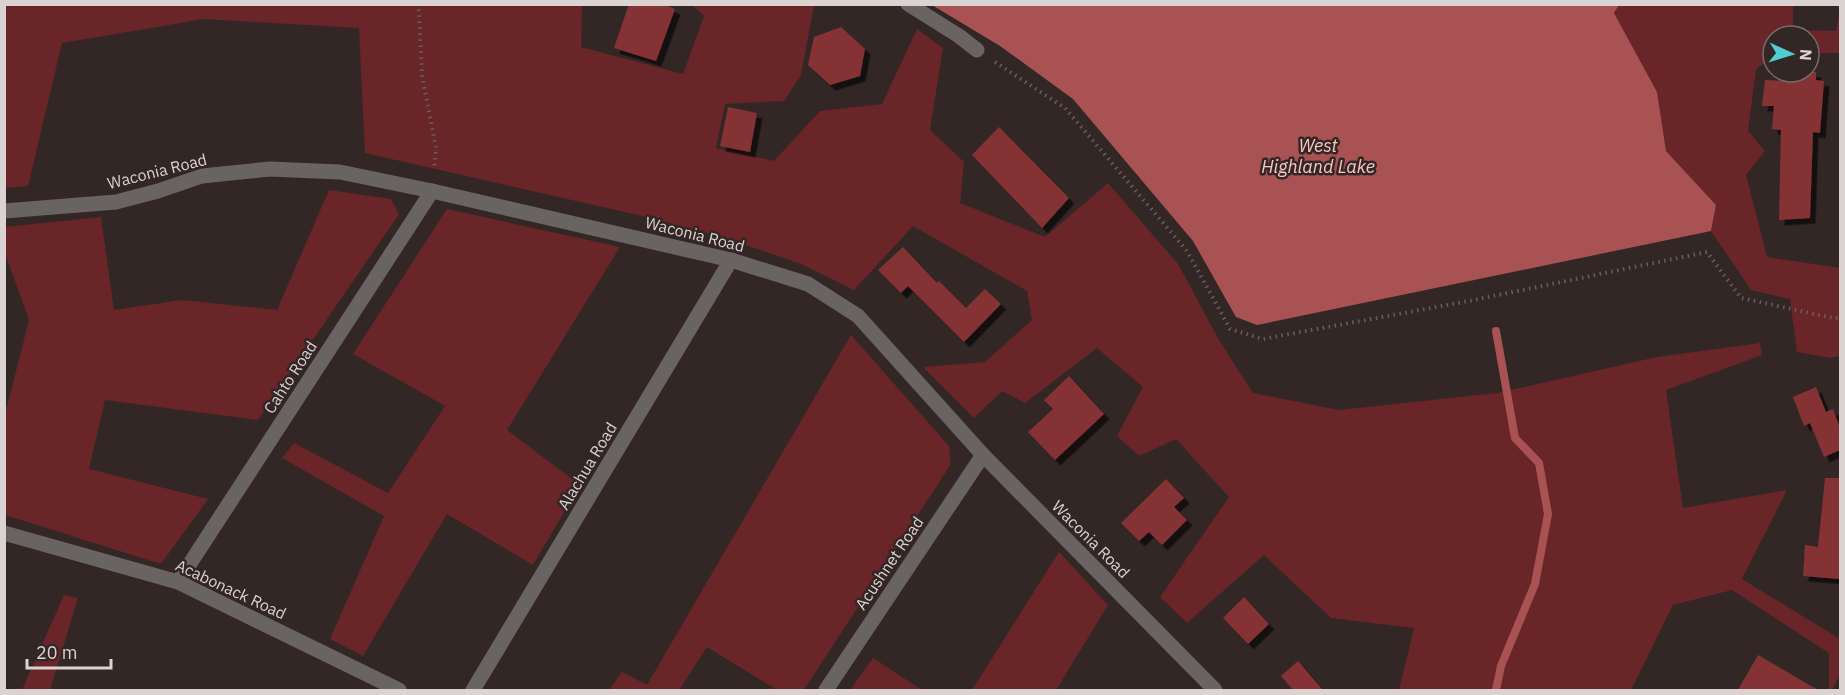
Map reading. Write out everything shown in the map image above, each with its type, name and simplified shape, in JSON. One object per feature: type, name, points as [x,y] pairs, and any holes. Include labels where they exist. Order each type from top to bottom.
[{"type":"street","points":[[908,4],[977,50]]},
{"type":"street","name":"Waconia Road","points":[[4,211],[116,202],[202,176],[270,169],[340,172],[731,260],[808,284],[858,316],[983,455],[1215,690]]},
{"type":"street","name":"Cahto Road","points":[[178,582],[432,191]]},
{"type":"street","name":"Alachua Road","points":[[473,690],[731,260]]},
{"type":"street","name":"Acushnet Road","points":[[826,690],[983,455]]},
{"type":"street","name":"Acabonack Road","points":[[4,533],[178,582],[399,690]]},
{"type":"path","points":[[416,4],[419,11],[422,75],[436,148],[432,191]]},
{"type":"path","points":[[977,50],[1065,108],[1187,251],[1230,329],[1263,339],[1469,301],[1707,252],[1741,298],[1840,318]]},
{"type":"shaded area","points":[[5,4],[582,5],[581,47],[683,74],[704,16],[692,5],[814,5],[801,75],[784,101],[725,104],[716,148],[774,161],[820,111],[882,104],[917,29],[943,48],[930,130],[964,162],[960,203],[1045,237],[1108,183],[1178,264],[1219,340],[1253,393],[1339,410],[1497,393],[1657,357],[1760,343],[1762,355],[1666,390],[1683,508],[1787,490],[1742,579],[1840,639],[1840,674],[1832,690],[1829,690],[1829,653],[1732,590],[1673,605],[1631,690],[1399,690],[1414,628],[1331,618],[1264,555],[1187,623],[1160,597],[1229,497],[1176,439],[1139,456],[1117,436],[1143,387],[1097,348],[1025,403],[1002,391],[974,418],[923,367],[985,362],[1032,320],[1027,291],[913,226],[854,290],[801,264],[740,243],[651,218],[365,153],[359,28],[204,19],[62,43],[28,186],[5,188]]},
{"type":"shaded area","points":[[1619,5],[1793,5],[1793,24],[1761,24],[1761,65],[1756,69],[1748,131],[1765,151],[1746,175],[1767,257],[1840,268],[1840,356],[1831,358],[1797,352],[1790,299],[1751,290],[1711,231],[1716,205],[1666,151],[1657,92],[1614,13]]},
{"type":"shaded area","points":[[1840,10],[1840,53],[1821,53],[1821,31],[1836,31]]},
{"type":"shaded area","points":[[329,190],[391,199],[399,214],[258,420],[105,400],[89,469],[208,499],[161,564],[5,515],[5,407],[7,407],[29,320],[5,253],[5,227],[101,217],[114,310],[182,300],[277,310]]},
{"type":"shaded area","points":[[447,209],[620,247],[507,430],[580,485],[533,565],[447,514],[363,656],[330,639],[384,516],[282,458],[294,443],[388,493],[445,406],[353,354]]},
{"type":"shaded area","points":[[851,335],[949,446],[951,464],[804,690],[777,690],[707,647],[679,690],[609,690],[622,672],[647,685]]},
{"type":"shaded area","points":[[1059,552],[1108,605],[1056,690],[972,690]]},
{"type":"shaded area","points":[[64,595],[78,598],[50,690],[22,690]]},
{"type":"shaded area","points":[[873,658],[922,690],[850,690]]},
{"type":"water","name":"West Highland Lake","points":[[932,5],[1619,5],[1614,13],[1657,92],[1666,151],[1716,205],[1711,231],[1257,325],[1236,317],[1193,241],[1073,99],[1000,46]]},
{"type":"building","points":[[629,4],[662,4],[675,9],[656,61],[614,48]]},
{"type":"building","points":[[841,27],[865,49],[860,76],[830,85],[808,65],[814,37]]},
{"type":"building","points":[[1821,81],[1824,81],[1820,133],[1813,132],[1810,218],[1779,220],[1781,130],[1772,129],[1774,106],[1762,106],[1765,84],[1821,84]]},
{"type":"building","points":[[728,107],[757,113],[750,152],[720,146]]},
{"type":"building","points":[[999,127],[1069,198],[1042,228],[972,155]]},
{"type":"building","points":[[903,247],[937,283],[939,281],[966,308],[985,289],[1001,304],[964,342],[908,286],[901,293],[878,270]]},
{"type":"building","points":[[1069,376],[1104,414],[1055,460],[1028,432],[1053,409],[1044,400]]},
{"type":"building","points":[[1816,387],[1826,412],[1833,409],[1840,428],[1840,450],[1824,457],[1810,423],[1804,426],[1793,397]]},
{"type":"building","points":[[1825,478],[1840,478],[1840,579],[1803,576],[1805,545],[1818,547]]},
{"type":"building","points":[[1166,479],[1184,498],[1174,507],[1187,520],[1162,545],[1149,532],[1139,541],[1121,523]]},
{"type":"building","points":[[1244,597],[1269,624],[1248,644],[1223,618]]},
{"type":"building","points":[[1758,655],[1818,690],[1738,690]]},
{"type":"building","points":[[1298,661],[1323,690],[1293,690],[1281,676]]},
{"type":"waterway","points":[[1496,331],[1515,438],[1539,463],[1548,514],[1535,584],[1501,666],[1496,690]]}]
